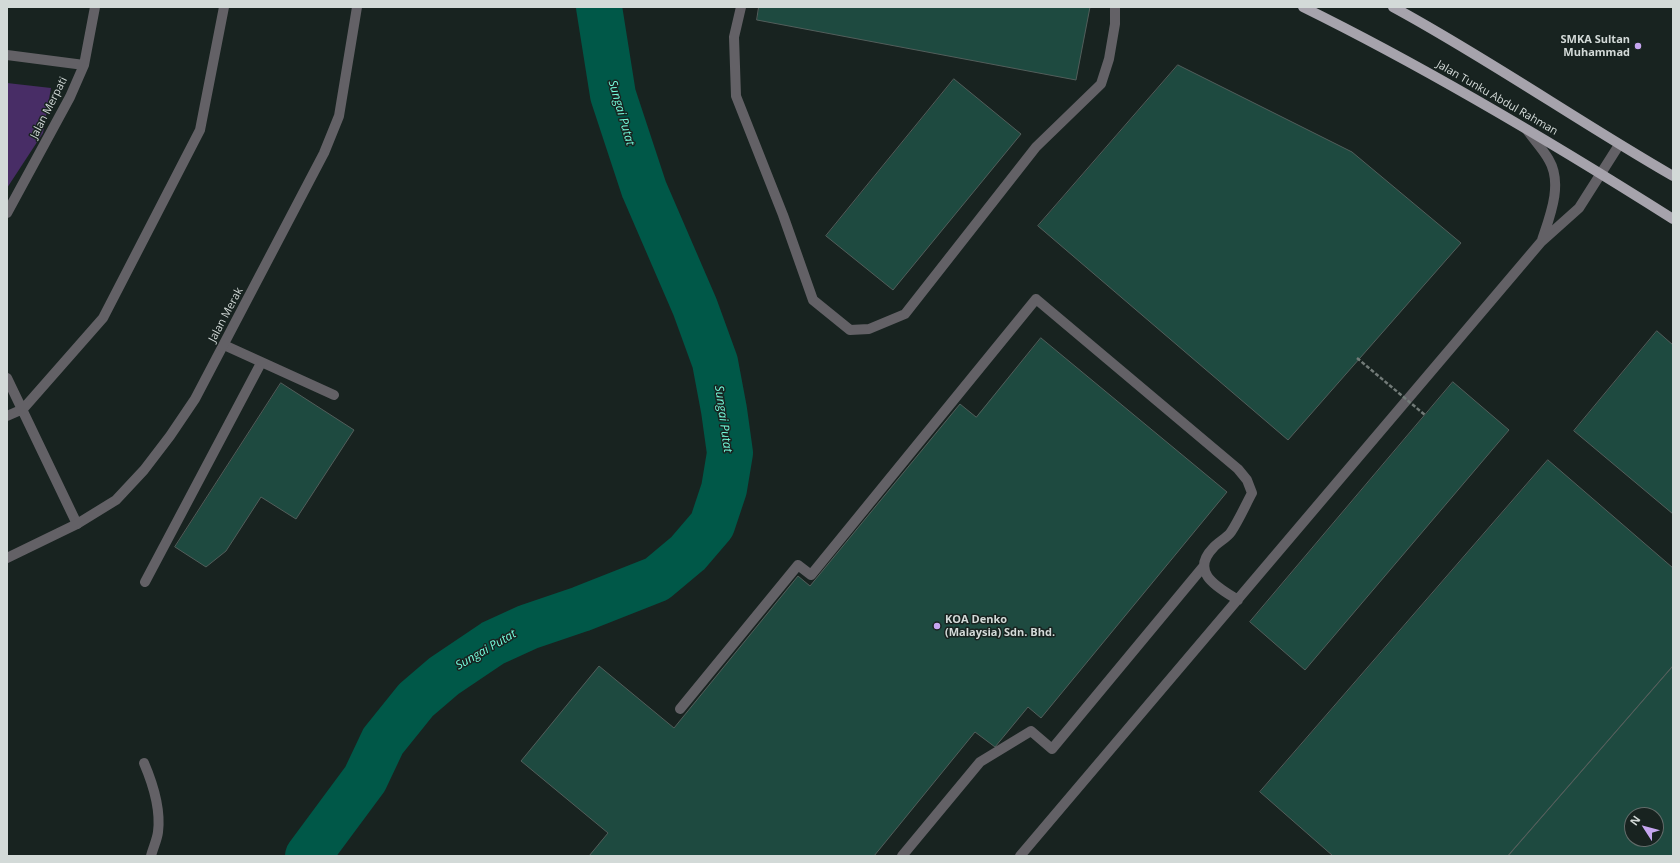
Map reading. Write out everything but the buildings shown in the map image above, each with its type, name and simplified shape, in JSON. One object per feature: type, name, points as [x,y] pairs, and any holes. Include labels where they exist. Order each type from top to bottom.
[{"type":"main road","name":"Jalan Tunku Abdul Rahman","points":[[1303,7],[1436,76],[1601,174],[1673,219]]},
{"type":"main road","name":"Jalan Tunku Abdul Rahman","points":[[1393,7],[1440,32],[1619,145],[1673,176]]},
{"type":"street","name":"Jalan Merpati","points":[[7,213],[70,97],[84,65],[95,7]]},
{"type":"street","points":[[7,416],[23,409],[103,318],[200,130],[224,7]]},
{"type":"street","name":"Jalan Merak","points":[[7,558],[77,524],[116,500],[144,470],[170,436],[195,399],[312,178],[339,116],[357,7]]},
{"type":"street","points":[[741,7],[734,37],[736,96],[783,216],[813,300],[850,330],[870,329],[905,314],[1036,147],[1101,84],[1109,59],[1115,24],[1114,7]]},
{"type":"street","points":[[7,55],[84,65]]},
{"type":"street","points":[[1527,130],[1550,161],[1556,183],[1552,212],[1541,242]]},
{"type":"street","points":[[1020,856],[1541,242],[1579,208],[1619,145]]},
{"type":"street","points":[[680,709],[798,565],[811,575],[1036,299],[1238,469],[1247,480],[1252,494],[1231,532],[1212,549],[1204,562],[1203,567],[1052,749],[1032,731],[980,762],[902,856]]},
{"type":"street","points":[[224,345],[334,395]]},
{"type":"street","points":[[145,582],[261,363]]},
{"type":"street","points":[[7,378],[77,524]]},
{"type":"street","points":[[1203,567],[1212,583],[1238,600]]},
{"type":"street","points":[[144,763],[152,783],[158,832],[151,856]]},
{"type":"path","points":[[1357,358],[1425,415]]},
{"type":"shaded area","points":[[7,83],[51,88],[43,133],[7,188]]},
{"type":"waterway","name":"Sungai Putat","points":[[308,856],[365,779],[383,741],[416,700],[444,676],[493,643],[528,627],[581,609],[657,579],[688,553],[712,525],[724,489],[730,453],[715,362],[695,307],[644,189],[613,95],[599,7]]},
{"type":"place","name":"SMKA Sultan Muhammad","points":[[1638,46]]},
{"type":"place","name":"KOA Denko (Malaysia) Sdn. Bhd.","points":[[937,626]]}]
